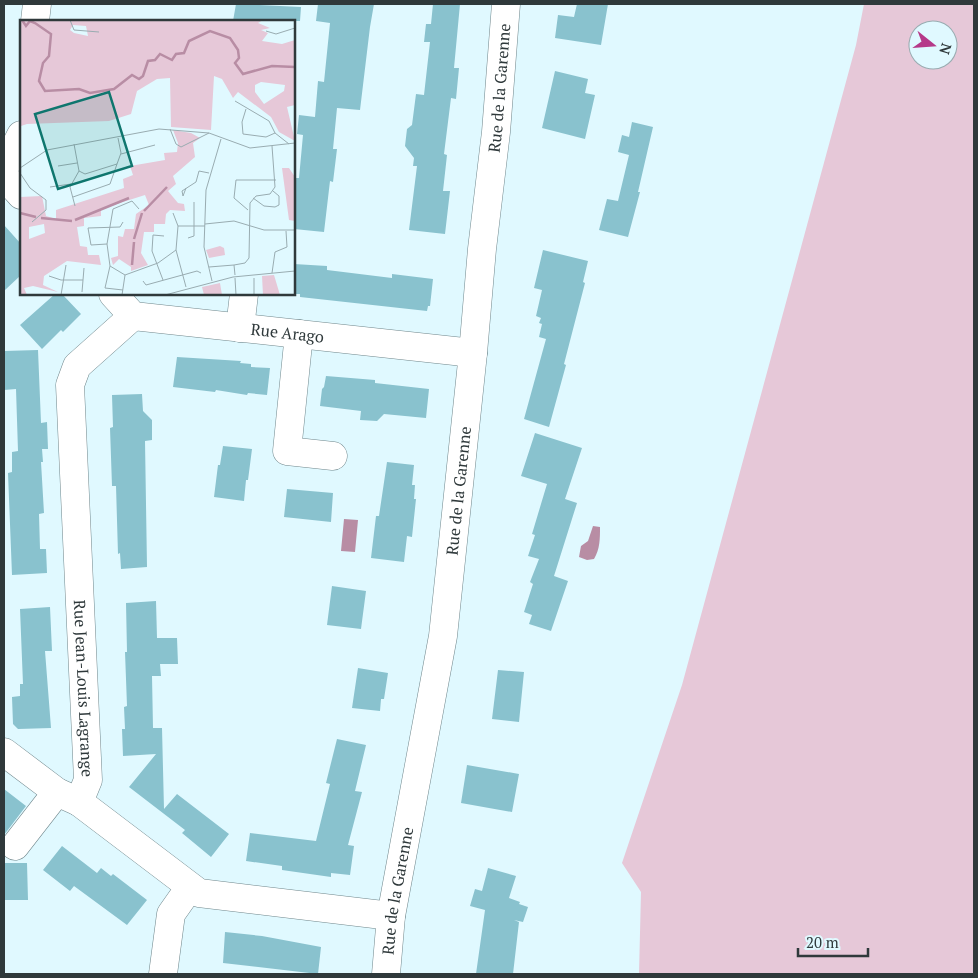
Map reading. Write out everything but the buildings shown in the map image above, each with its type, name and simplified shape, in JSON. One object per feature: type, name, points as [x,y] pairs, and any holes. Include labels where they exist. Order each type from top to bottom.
[{"type":"street","points":[[35,20],[37,4]]},
{"type":"street","name":"Rue de la Garenne","points":[[386,974],[391,916],[442,636],[496,132],[506,4]]},
{"type":"street","points":[[4,169],[20,137]]},
{"type":"street","points":[[4,176],[20,194]]},
{"type":"street","points":[[114,295],[133,316]]},
{"type":"street","points":[[240,328],[244,295]]},
{"type":"street","name":"Rue Arago","points":[[133,316],[473,353]]},
{"type":"street","name":"Rue Jean-Louis Lagrange","points":[[15,846],[88,780],[70,384],[77,366],[133,316]]},
{"type":"street","points":[[298,334],[287,451],[333,456]]},
{"type":"street","points":[[4,752],[199,893],[391,916]]},
{"type":"street","points":[[164,974],[171,914],[190,887]]},
{"type":"shaded area","points":[[864,4],[974,4],[974,974],[639,974],[641,892],[622,863],[682,685],[856,45]]},
{"type":"shaded area","points":[[344,519],[358,520],[355,552],[341,551]]},
{"type":"shaded area","points":[[593,526],[600,527],[599,544],[594,559],[587,560],[579,557],[581,546],[588,541]]}]
